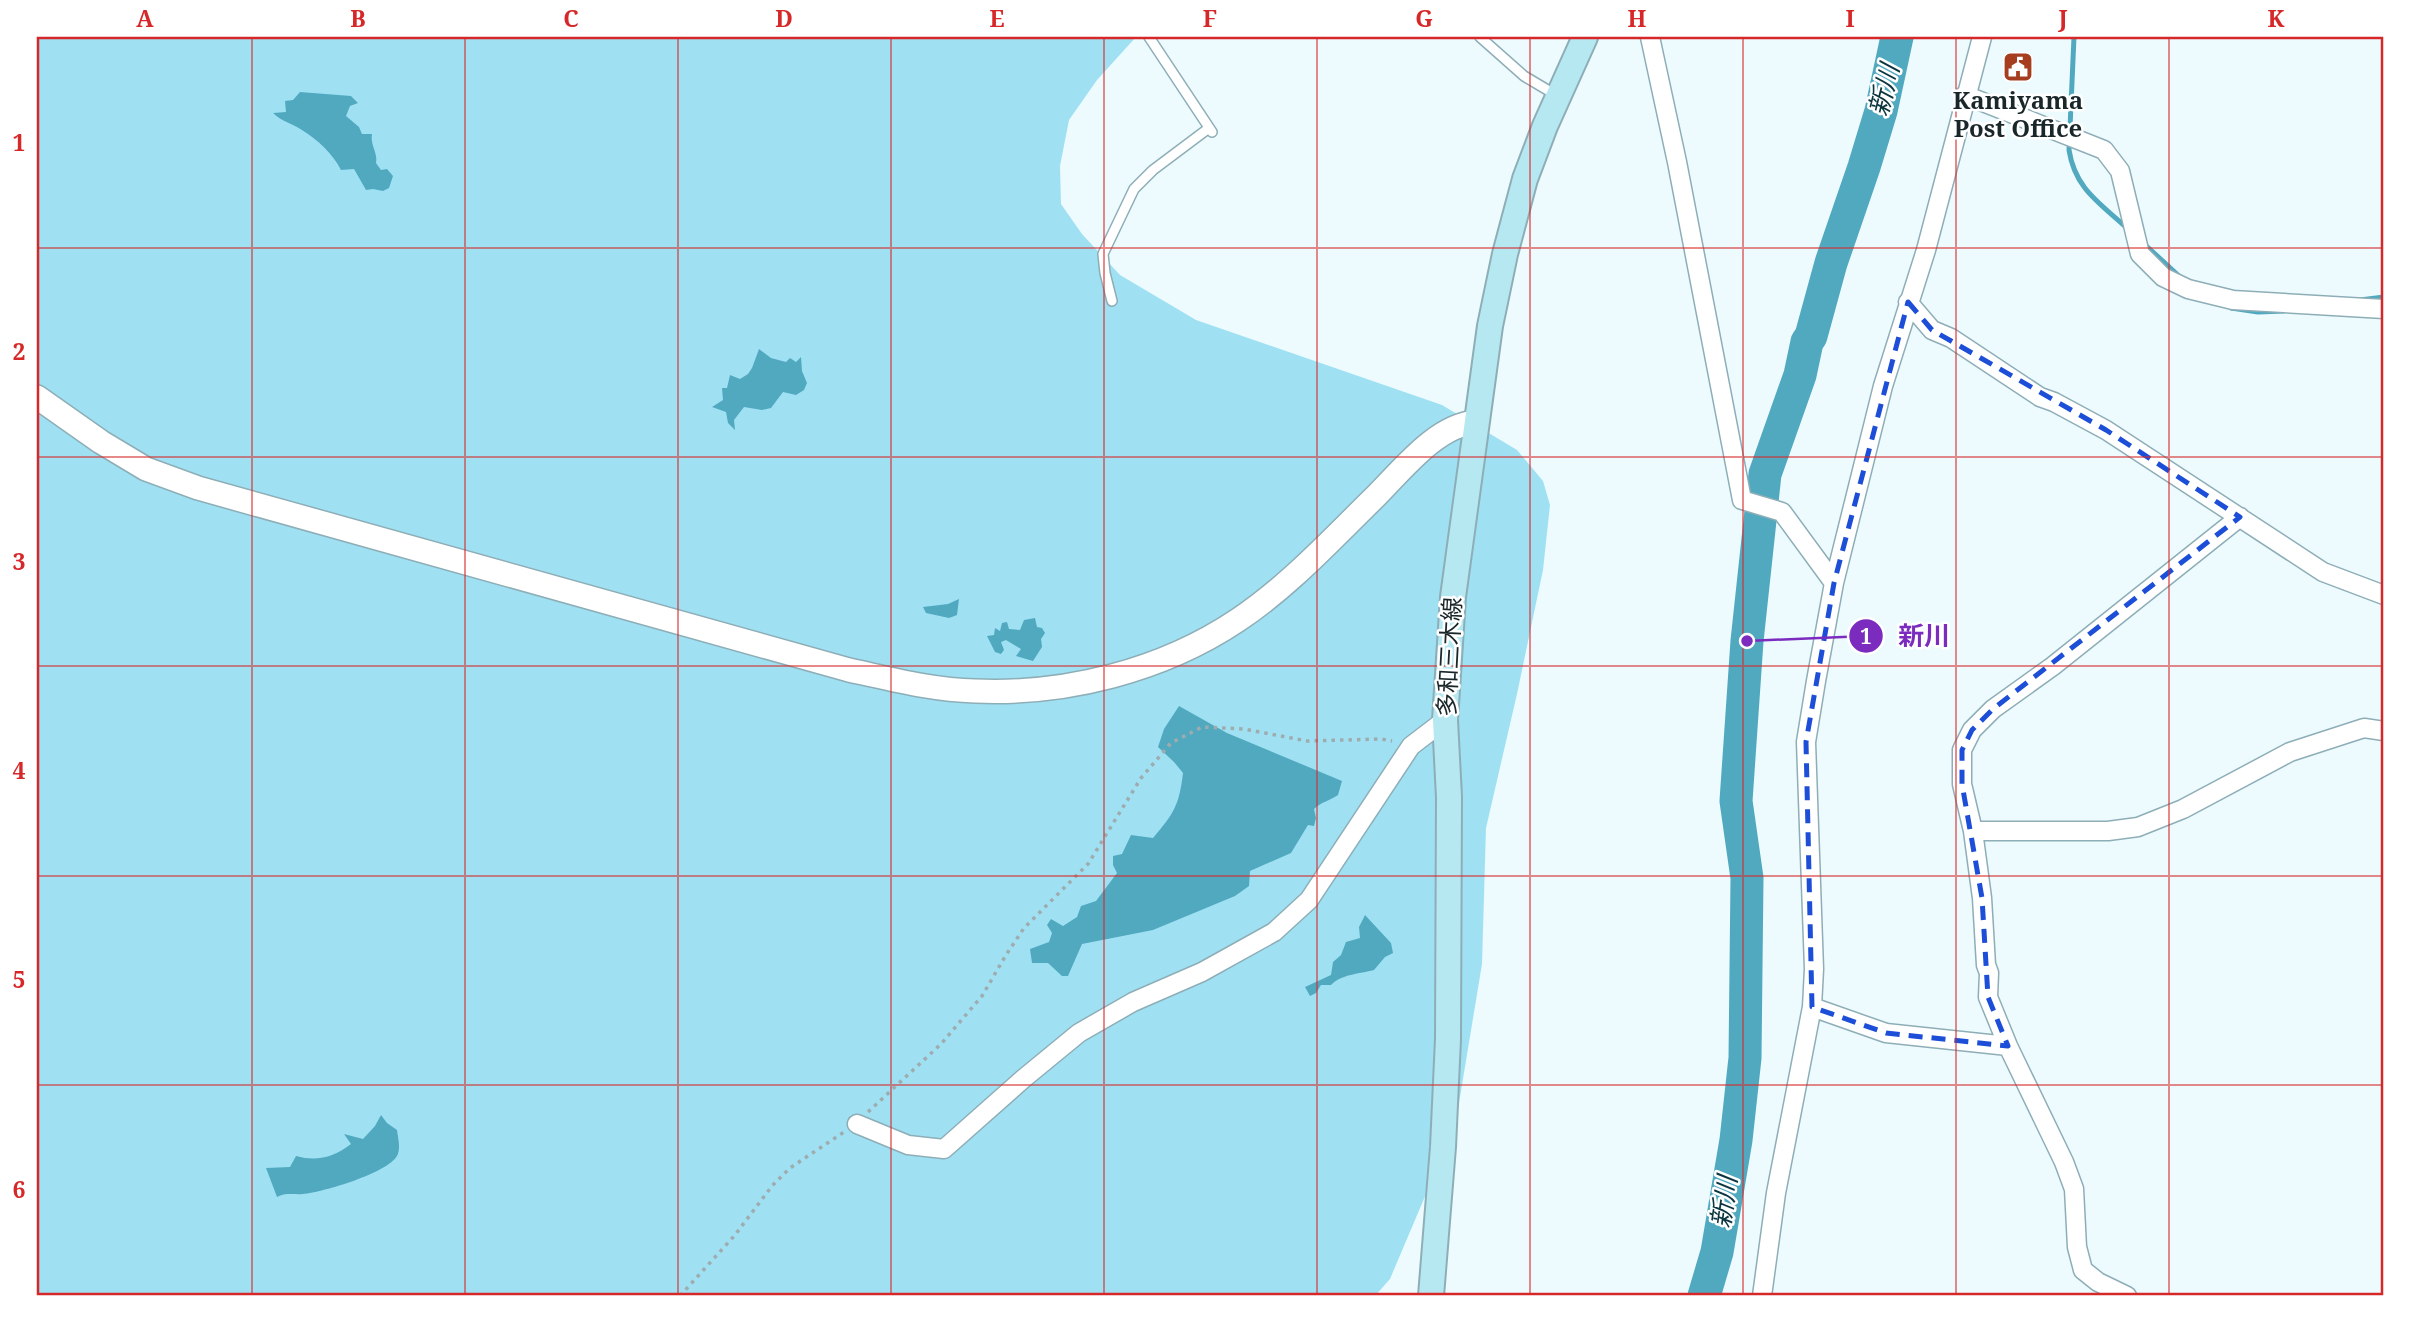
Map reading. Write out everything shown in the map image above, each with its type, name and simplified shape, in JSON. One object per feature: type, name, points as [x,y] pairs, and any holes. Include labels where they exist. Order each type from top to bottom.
[{"type":"main road","name":"多和三木線","points":[[1431,1296],[1443,1147],[1448,1039],[1449,810],[1446,720],[1453,597],[1490,326],[1505,254],[1525,179],[1585,37]]},
{"type":"street","points":[[1650,37],[1677,162],[1742,500],[1782,512],[1834,583]]},
{"type":"street","points":[[1762,1296],[1776,1193],[1812,1007],[1814,969],[1806,742],[1834,583],[1883,386],[1926,250],[1982,37]]},
{"type":"street","points":[[1965,94],[2104,150],[2120,171],[2140,254],[2163,277],[2188,289],[2232,300],[2384,309]]},
{"type":"street","points":[[1908,302],[1932,330],[1951,338],[2040,397],[2106,430],[2323,572],[2384,596]]},
{"type":"street","points":[[37,397],[100,442],[146,469],[198,488],[849,670],[922,686],[974,691],[1029,690],[1079,683],[1136,670],[1194,645],[1238,620],[1290,579],[1446,430],[1463,423],[1476,422]]},
{"type":"street","points":[[2127,1296],[2098,1282],[2083,1270],[2077,1247],[2074,1189],[1988,998],[1989,973],[1986,965],[1982,898],[1973,831],[1962,784],[1962,750],[1972,730],[1993,709],[2053,666],[2240,517]]},
{"type":"street","points":[[856,1124],[908,1145],[944,1149],[1079,1033],[1133,1002],[1202,972],[1273,932],[1309,900],[1411,746],[1446,720]]},
{"type":"street","points":[[1973,831],[2108,831],[2138,827],[2183,809],[2290,752],[2364,727],[2384,731]]},
{"type":"street","points":[[1812,1007],[1886,1033],[2008,1046]]},
{"type":"lane","points":[[1112,300],[1102,254],[1134,189],[1153,170],[1211,130],[1149,37]]},
{"type":"lane","points":[[1480,37],[1524,76],[1558,96]]},
{"type":"path","points":[[680,1296],[735,1235],[772,1185],[790,1168],[856,1124],[941,1044],[982,996],[1024,928],[1088,864],[1141,778],[1171,743],[1202,727],[1244,729],[1307,741],[1381,739],[1411,746]]},
{"type":"highlighted area","points":[[1908,302],[1932,330],[2106,430],[2240,517],[1993,709],[1972,730],[1962,750],[1962,784],[1982,898],[1988,997],[2008,1046],[1886,1033],[1812,1007],[1806,742],[1834,583]]},
{"type":"shaded area","points":[[37,37],[1136,37],[1097,80],[1069,120],[1060,166],[1061,204],[1082,234],[1120,275],[1196,320],[1442,405],[1517,450],[1543,481],[1550,505],[1543,570],[1486,828],[1482,964],[1459,1103],[1426,1194],[1390,1279],[1375,1296],[37,1296]]},
{"type":"shaded area","points":[[300,92],[351,96],[358,103],[350,106],[346,116],[359,127],[362,134],[372,134],[376,163],[381,170],[387,169],[393,176],[389,188],[383,191],[366,190],[354,169],[341,170],[334,158],[319,143],[273,113],[286,112],[285,101],[293,100]]},
{"type":"shaded area","points":[[759,349],[771,358],[786,362],[790,358],[796,362],[801,357],[802,371],[807,383],[804,390],[796,395],[783,392],[771,408],[762,410],[744,407],[734,420],[735,430],[728,423],[726,412],[712,407],[723,400],[722,388],[727,388],[730,375],[740,379],[748,374]]},
{"type":"shaded area","points":[[959,599],[957,615],[949,618],[926,613],[923,607],[948,604]]},
{"type":"shaded area","points":[[1035,618],[1037,627],[1042,628],[1045,633],[1041,639],[1042,647],[1033,661],[1016,656],[1021,649],[1006,640],[1001,642],[1004,650],[1001,654],[995,652],[987,636],[994,635],[995,628],[1000,631],[1002,623],[1007,622],[1009,629],[1020,630],[1024,620]]},
{"type":"shaded area","points":[[1179,706],[1227,733],[1342,781],[1338,795],[1314,809],[1314,826],[1308,825],[1291,853],[1250,871],[1249,886],[1235,896],[1153,930],[1082,944],[1068,976],[1062,976],[1048,963],[1032,963],[1030,949],[1049,942],[1052,933],[1047,925],[1051,919],[1063,926],[1077,917],[1081,906],[1096,901],[1117,873],[1113,856],[1122,854],[1131,835],[1153,838],[1171,815],[1180,794],[1183,773],[1158,747],[1164,729]]},
{"type":"shaded area","points":[[1365,915],[1391,943],[1393,953],[1385,957],[1374,970],[1345,976],[1331,985],[1321,985],[1316,993],[1310,996],[1305,987],[1331,975],[1333,962],[1341,955],[1346,942],[1360,938],[1359,927]]},
{"type":"shaded area","points":[[381,1115],[397,1130],[399,1150],[391,1162],[368,1175],[339,1186],[277,1197],[266,1168],[290,1167],[296,1156],[318,1158],[338,1152],[351,1144],[344,1134],[363,1139]]},
{"type":"waterway","name":"新川","points":[[1704,1296],[1717,1252],[1736,1140],[1745,1058],[1747,878],[1736,801],[1747,641],[1765,474],[1800,375],[1831,263],[1881,111],[1897,37]]},
{"type":"waterway","points":[[2074,37],[2069,150],[2072,164],[2090,194],[2128,229]]},
{"type":"waterway","points":[[2142,242],[2179,276]]},
{"type":"waterway","points":[[2360,300],[2384,297]]},
{"type":"waterway","points":[[2231,308],[2258,312],[2284,311]]},
{"type":"place","name":"Kamiyama Post Office","points":[[2018,67]]},
{"type":"place","name":"新川","points":[[1747,641]]}]
